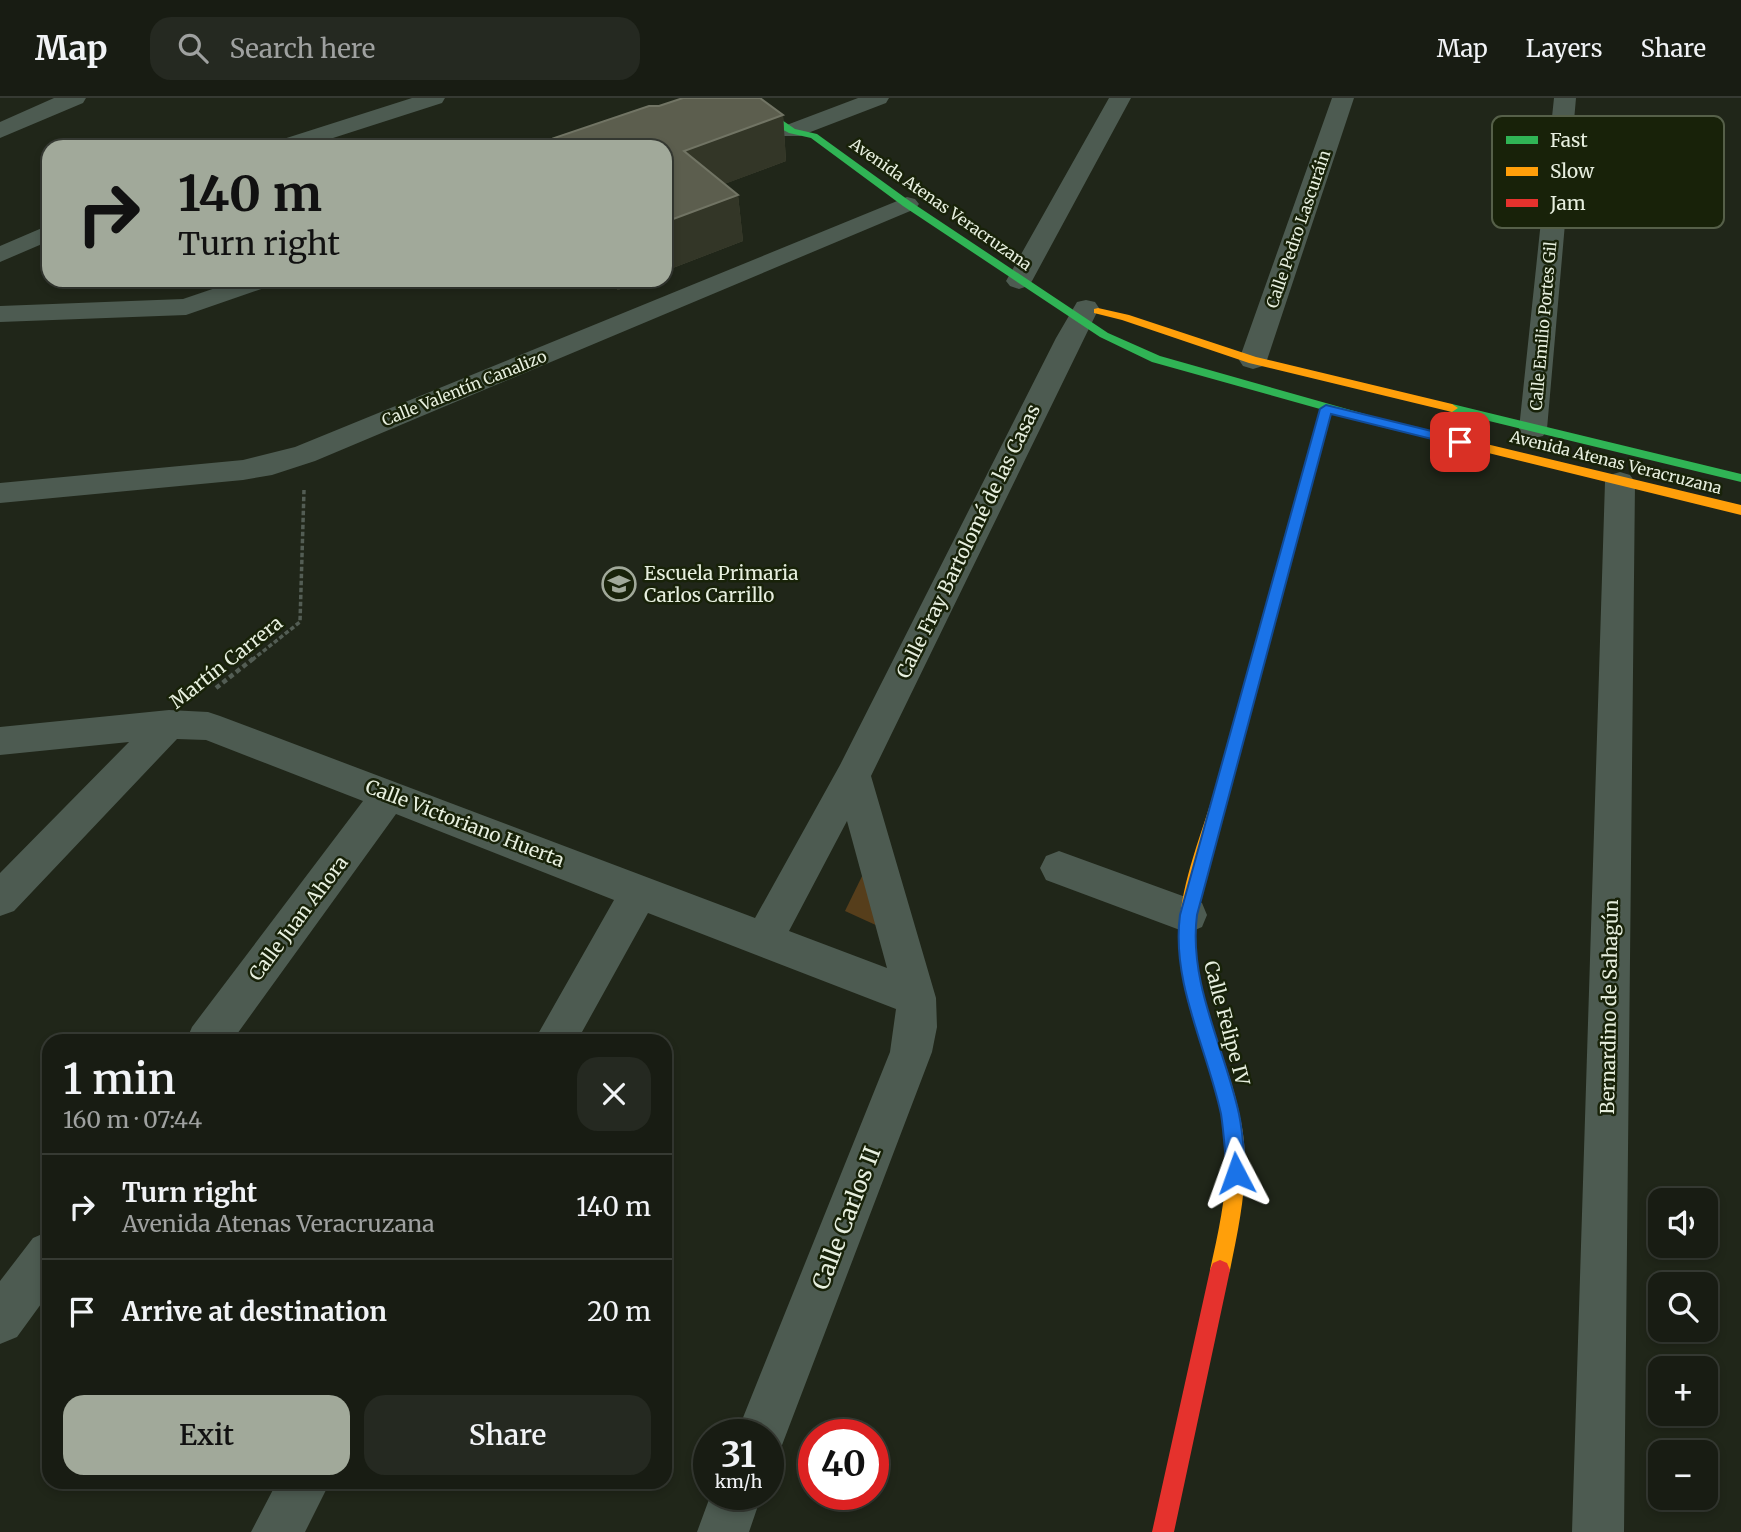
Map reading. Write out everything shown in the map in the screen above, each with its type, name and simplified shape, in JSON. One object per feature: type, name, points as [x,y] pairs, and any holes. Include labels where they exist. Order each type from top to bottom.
[{"type":"main road","name":"Avenida Atenas Veracruzana","points":[[747,108],[803,125],[907,204],[1019,281],[1048,299],[1082,314],[1125,317],[1253,360],[1741,478]]},
{"type":"main road","name":"Avenida Atenas Veracruzana","points":[[1082,314],[1104,335],[1156,359],[1326,409],[1741,510]]},
{"type":"main road","name":"Calle Felipe IV","points":[[1163,1532],[1236,1194],[1236,1152],[1230,1115],[1190,973],[1185,940],[1188,915],[1326,409]]},
{"type":"street","points":[[0,131],[47,108],[75,98]]},
{"type":"street","points":[[304,140],[434,98]]},
{"type":"street","points":[[803,125],[878,98]]},
{"type":"street","points":[[1019,281],[1120,98]]},
{"type":"street","name":"Calle Pedro Lascuráin","points":[[1253,360],[1343,98]]},
{"type":"street","name":"Calle Emilio Portes Gil","points":[[1563,116],[1565,98]]},
{"type":"street","name":"Calle Valentín Canalizo","points":[[0,493],[272,465],[305,454],[907,204]]},
{"type":"street","name":"Calle Emilio Portes Gil","points":[[1533,429],[1552,228]]},
{"type":"street","points":[[0,255],[42,235]]},
{"type":"street","points":[[0,314],[186,307],[244,287]]},
{"type":"street","name":"Calle Fray Bartolomé de las Casas","points":[[764,939],[853,776],[1082,314]]},
{"type":"street","name":"Bernardino de Sahagún","points":[[1598,1532],[1620,482]]},
{"type":"street","points":[[0,899],[169,724]]},
{"type":"street","name":"Calle Victoriano Huerta","points":[[0,741],[169,724],[208,726],[916,998]]},
{"type":"street","points":[[853,776],[916,998]]},
{"type":"street","name":"Calle Juan Ahora","points":[[212,1034],[390,794]]},
{"type":"street","points":[[1059,868],[1188,915]]},
{"type":"street","points":[[559,1034],[640,891]]},
{"type":"street","name":"Calle Carlos II","points":[[767,1419],[911,1052],[916,1027],[916,998]]},
{"type":"street","points":[[0,1320],[42,1263]]},
{"type":"street","points":[[277,1532],[301,1489]]},
{"type":"street","points":[[723,1532],[731,1510]]},
{"type":"path","name":"Martín Carrera","points":[[169,724],[300,622],[305,454]]},
{"type":"shaded area","points":[[868,864],[891,932],[845,911]]},
{"type":"building","points":[[683,98],[760,98],[783,115],[684,151],[738,195],[672,219],[672,140],[554,138],[649,106],[659,106]]},
{"type":"traffic: fast","points":[[744,98],[779,124],[792,131],[814,136],[907,204],[1104,335],[1156,359],[1382,423]]},
{"type":"traffic: fast","points":[[1452,408],[1741,478]]},
{"type":"traffic: fast","points":[[1302,496],[1326,409]]},
{"type":"traffic: slow","points":[[1098,311],[1125,317],[1253,360],[1452,408]]},
{"type":"traffic: slow","points":[[1382,423],[1741,510]]},
{"type":"traffic: slow","points":[[1220,1270],[1234,1197],[1235,1141],[1227,1099],[1193,987],[1187,941],[1194,887],[1221,795]]},
{"type":"traffic: jam","points":[[1221,795],[1302,496]]},
{"type":"traffic: jam","points":[[1163,1532],[1220,1270]]},
{"type":"place","name":"Escuela Primaria Carlos Carrillo","points":[[619,584]]},
{"type":"route","points":[[1236,1173],[1236,1152],[1230,1115],[1190,973],[1185,940],[1188,915],[1326,409],[1460,442]]}]
